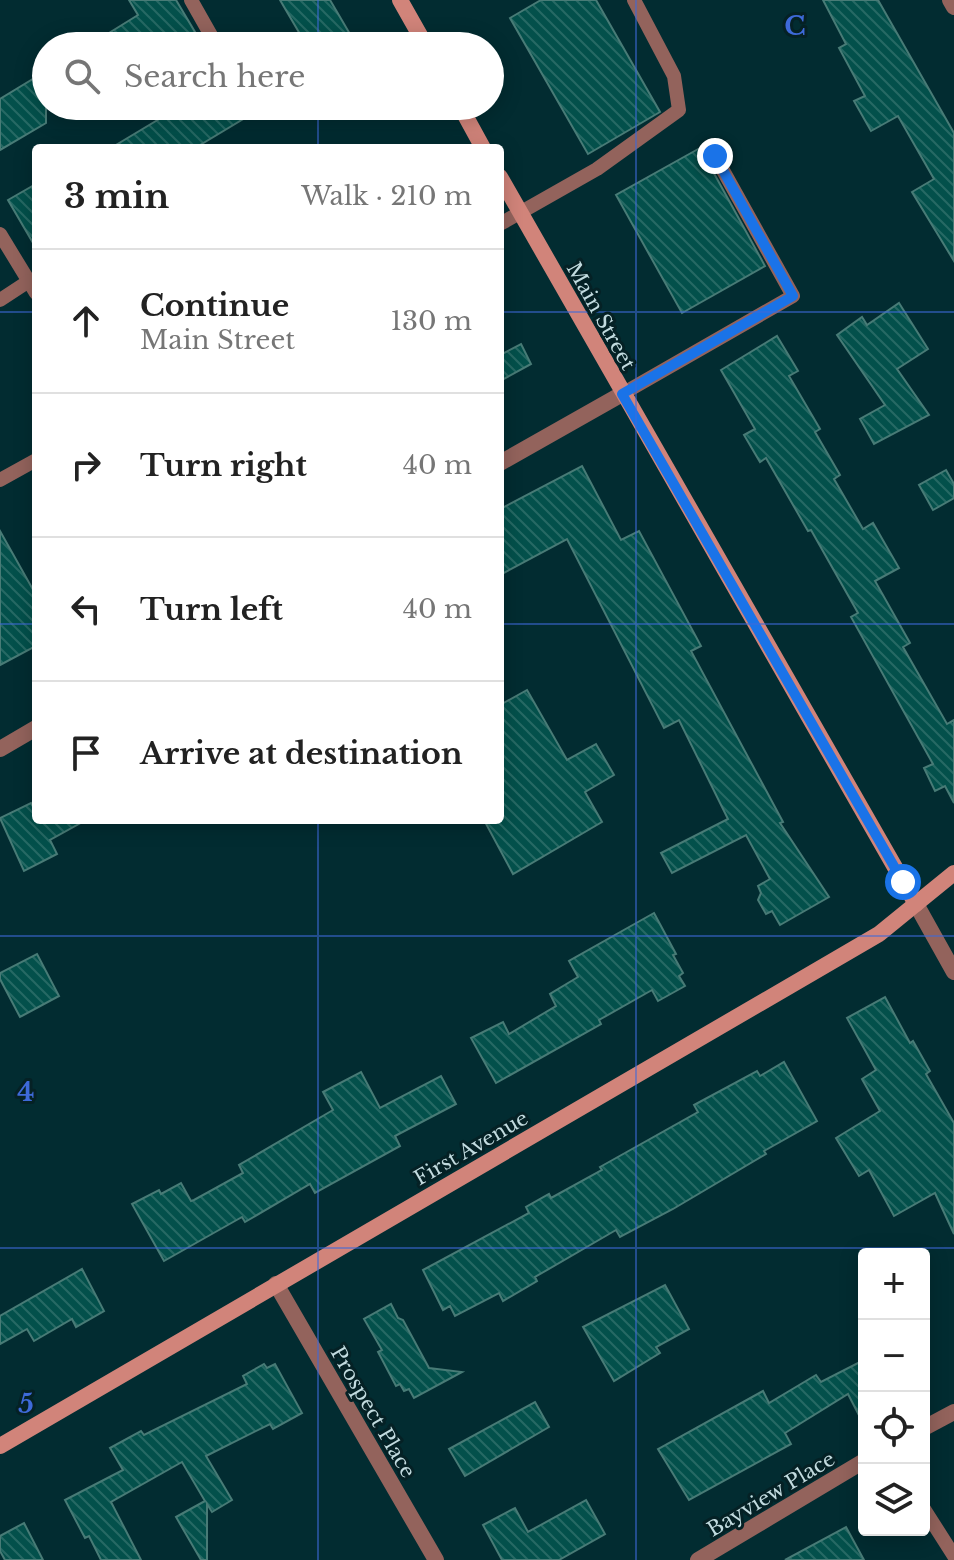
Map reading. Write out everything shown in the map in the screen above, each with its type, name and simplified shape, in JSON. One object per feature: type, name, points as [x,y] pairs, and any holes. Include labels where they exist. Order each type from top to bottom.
[{"type":"street","points":[[400,0],[418,32]]},
{"type":"street","points":[[950,0],[954,7]]},
{"type":"street","points":[[468,120],[481,144]]},
{"type":"street","name":"Main Street","points":[[504,184],[954,972]]},
{"type":"street","points":[[504,461],[622,394]]},
{"type":"street","points":[[0,749],[32,730]]},
{"type":"street","name":"First Avenue","points":[[0,1446],[879,934],[954,873]]},
{"type":"street","name":"Prospect Place","points":[[276,1284],[436,1560]]},
{"type":"street","points":[[930,1425],[954,1412]]},
{"type":"street","name":"Bayview Place","points":[[698,1560],[859,1464]]},
{"type":"lane","points":[[191,0],[209,32]]},
{"type":"lane","points":[[504,221],[597,169],[679,110],[674,76],[634,0]]},
{"type":"lane","points":[[622,394],[793,296],[715,156]]},
{"type":"lane","points":[[0,234],[32,287],[0,300]]},
{"type":"lane","points":[[0,480],[32,462]]},
{"type":"lane","points":[[930,1518],[954,1556]]},
{"type":"building","points":[[129,0],[176,0],[195,32],[111,32],[138,15]]},
{"type":"building","points":[[280,0],[330,0],[349,32],[299,32]]},
{"type":"building","points":[[541,0],[596,0],[660,112],[588,154],[510,18]]},
{"type":"building","points":[[823,0],[878,0],[954,133],[954,261],[912,192],[934,179],[898,116],[871,131],[854,101],[865,96],[839,48],[846,44]]},
{"type":"building","points":[[32,80],[32,120],[46,120],[46,123],[0,150],[0,99]]},
{"type":"building","points":[[158,120],[242,120],[202,144],[118,144]]},
{"type":"building","points":[[700,148],[765,266],[682,313],[616,195]]},
{"type":"building","points":[[32,186],[32,241],[8,200]]},
{"type":"building","points":[[899,303],[928,349],[897,369],[929,415],[874,444],[860,419],[885,405],[837,335],[862,317],[867,325]]},
{"type":"building","points":[[777,336],[798,371],[789,376],[820,429],[815,432],[840,475],[834,479],[863,529],[873,523],[899,568],[875,581],[910,643],[903,647],[947,724],[954,720],[954,803],[945,786],[935,791],[924,768],[933,764],[851,617],[858,613],[811,530],[808,531],[766,458],[760,462],[744,435],[755,429],[721,370]]},
{"type":"building","points":[[521,344],[531,364],[504,379],[504,353]]},
{"type":"building","points":[[582,466],[621,540],[639,531],[701,646],[691,651],[783,822],[780,823],[829,897],[780,925],[772,911],[766,914],[758,900],[761,893],[758,886],[770,879],[746,835],[672,873],[661,853],[728,819],[679,720],[664,728],[567,539],[504,573],[504,507]]},
{"type":"building","points":[[946,470],[954,484],[954,498],[933,510],[919,485]]},
{"type":"building","points":[[0,531],[32,588],[32,648],[0,665]]},
{"type":"building","points":[[527,690],[567,760],[596,744],[614,775],[585,792],[602,822],[513,874],[486,824],[504,824],[504,703]]},
{"type":"building","points":[[31,803],[32,824],[79,824],[50,840],[57,854],[24,871],[0,818]]},
{"type":"building","points":[[654,913],[676,954],[673,955],[683,973],[679,976],[685,986],[658,1001],[652,990],[599,1020],[601,1024],[496,1083],[471,1038],[503,1022],[509,1034],[556,1006],[550,994],[578,977],[569,961]]},
{"type":"building","points":[[37,954],[59,996],[20,1017],[0,979],[0,973]]},
{"type":"building","points":[[885,997],[910,1043],[913,1041],[930,1071],[926,1074],[954,1123],[954,1234],[935,1193],[894,1216],[869,1170],[859,1176],[836,1138],[880,1111],[862,1079],[876,1070],[847,1018]]},
{"type":"building","points":[[784,1062],[817,1121],[673,1209],[620,1237],[616,1230],[535,1277],[537,1281],[503,1301],[499,1293],[455,1316],[450,1306],[443,1310],[423,1270],[529,1213],[526,1207],[549,1194],[551,1198],[602,1170],[600,1167],[698,1112],[694,1105],[757,1071],[760,1076]]},
{"type":"building","points":[[361,1072],[380,1108],[441,1076],[456,1104],[395,1136],[400,1146],[315,1193],[310,1184],[245,1222],[242,1217],[164,1261],[132,1204],[181,1183],[191,1201],[243,1173],[239,1165],[333,1110],[323,1092]]},
{"type":"building","points":[[82,1269],[104,1311],[76,1327],[72,1319],[34,1341],[27,1329],[0,1344],[0,1316]]},
{"type":"building","points":[[665,1285],[689,1329],[656,1347],[660,1353],[614,1381],[583,1327]]},
{"type":"building","points":[[391,1304],[429,1368],[462,1372],[414,1398],[409,1389],[404,1391],[400,1384],[396,1386],[378,1352],[382,1350],[364,1319]]},
{"type":"building","points":[[858,1363],[858,1413],[848,1394],[785,1433],[791,1444],[689,1500],[658,1449],[763,1391],[769,1403],[816,1375],[821,1382]]},
{"type":"building","points":[[264,1364],[267,1368],[275,1364],[302,1413],[273,1429],[270,1424],[206,1456],[232,1500],[212,1512],[207,1504],[207,1560],[201,1560],[176,1517],[205,1501],[182,1462],[111,1502],[141,1560],[101,1560],[89,1536],[85,1538],[65,1500],[123,1470],[110,1448],[141,1431],[144,1435],[247,1384],[243,1376]]},
{"type":"building","points":[[535,1402],[549,1427],[465,1476],[449,1449]]},
{"type":"building","points":[[586,1500],[605,1534],[559,1560],[502,1560],[483,1525],[515,1508],[528,1532]]},
{"type":"building","points":[[24,1523],[43,1560],[5,1560],[0,1551],[0,1536]]},
{"type":"building","points":[[846,1527],[864,1560],[785,1560]]},
{"type":"route","points":[[715,156],[793,296],[622,394],[903,882]]}]
